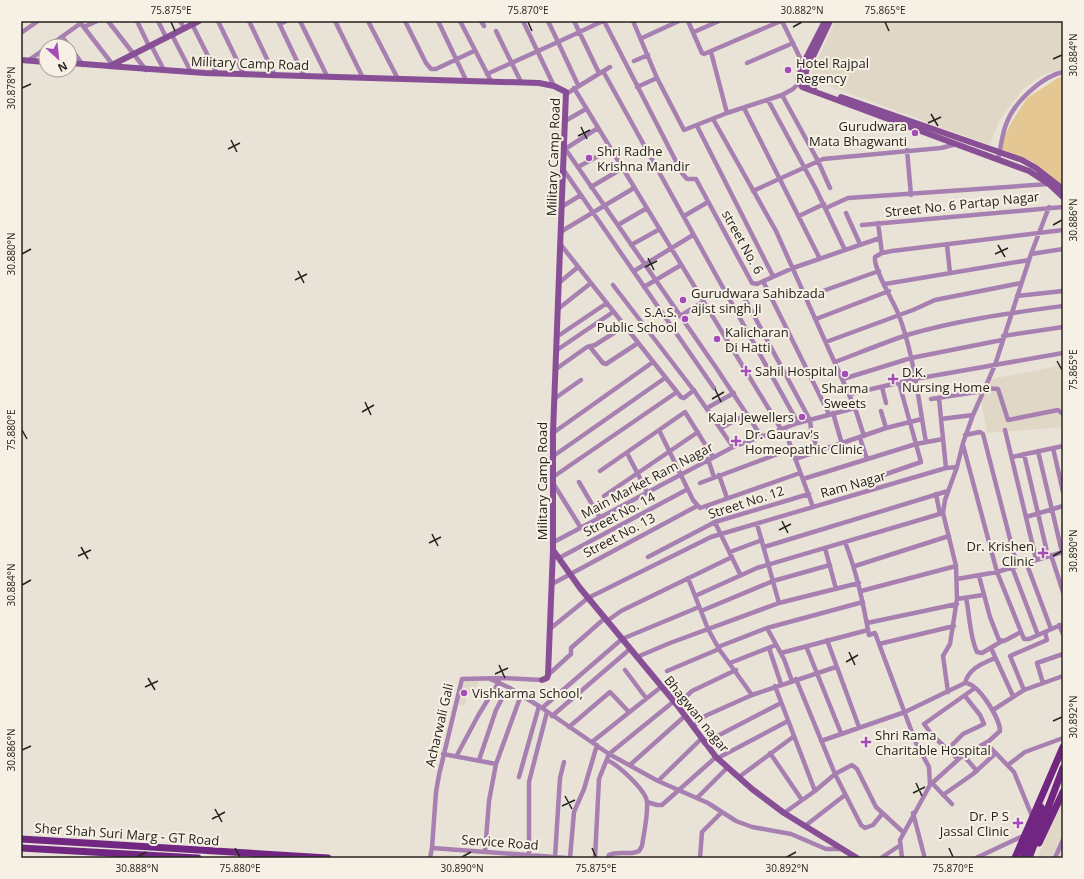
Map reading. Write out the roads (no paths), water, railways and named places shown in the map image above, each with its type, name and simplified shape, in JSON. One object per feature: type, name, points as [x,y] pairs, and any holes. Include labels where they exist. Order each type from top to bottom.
[{"type":"main road","points":[[1015,858],[1023,836],[1063,747]]},
{"type":"main road","points":[[1023,858],[1049,785],[1063,755]]},
{"type":"main road","points":[[1029,858],[1063,768]]},
{"type":"main road","points":[[1033,858],[1041,837],[1063,792]]},
{"type":"main road","name":"Sher Shah Suri Marg - GT Road","points":[[21,839],[328,858]]},
{"type":"main road","name":"Sher Shah Suri Marg - GT Road","points":[[21,848],[198,858]]},
{"type":"street","points":[[21,33],[38,21]]},
{"type":"street","points":[[62,37],[82,24],[97,21]]},
{"type":"street","points":[[108,21],[146,70]]},
{"type":"street","points":[[137,21],[164,70]]},
{"type":"street","points":[[158,21],[191,72]]},
{"type":"street","points":[[180,21],[184,28]]},
{"type":"street","points":[[82,24],[110,66],[199,21]]},
{"type":"street","points":[[218,21],[244,75]]},
{"type":"street","points":[[249,21],[275,76]]},
{"type":"street","points":[[286,21],[279,23],[304,76]]},
{"type":"street","points":[[300,21],[327,76]]},
{"type":"street","points":[[335,21],[363,78]]},
{"type":"street","points":[[405,21],[430,68],[434,69],[474,51]]},
{"type":"street","points":[[438,21],[466,80]]},
{"type":"street","points":[[460,21],[474,51],[490,79]]},
{"type":"street","points":[[523,21],[554,86]]},
{"type":"street","name":"Ram Nagar","points":[[548,21],[586,109],[782,429],[814,507],[957,466]]},
{"type":"street","points":[[574,21],[601,72],[684,216],[798,423]]},
{"type":"street","points":[[487,74],[536,50],[558,42],[603,21],[637,87],[657,78]]},
{"type":"street","points":[[634,21],[657,78],[681,127],[684,130],[688,130],[713,119],[782,95],[793,89],[799,83],[803,64],[825,21]]},
{"type":"street","points":[[642,38],[679,21]]},
{"type":"street","points":[[688,21],[703,54],[711,52],[782,21],[803,64]]},
{"type":"street","points":[[694,32],[718,21]]},
{"type":"street","points":[[830,21],[806,71],[806,80],[811,87],[999,156],[1029,171],[1049,184],[1063,197]]},
{"type":"street","points":[[370,22],[398,79]]},
{"type":"street","points":[[192,24],[217,74]]},
{"type":"street","points":[[496,31],[521,82]]},
{"type":"street","points":[[747,63],[793,43]]},
{"type":"street","points":[[711,52],[727,114]]},
{"type":"street","points":[[29,60],[38,54]]},
{"type":"street","points":[[634,61],[648,55]]},
{"type":"street","points":[[78,58],[83,65]]},
{"type":"street","points":[[21,60],[38,61]]},
{"type":"street","name":"Military Camp Road","points":[[78,64],[217,74],[521,82],[554,86],[564,90],[566,94],[563,206],[552,457],[553,550],[548,675]]},
{"type":"street","points":[[566,94],[610,67]]},
{"type":"street","points":[[999,156],[1006,124],[1010,114],[1019,102],[1048,79],[1063,72]]},
{"type":"street","points":[[799,83],[802,87],[957,144],[1036,168],[1063,189]]},
{"type":"street","name":"street No. 6","points":[[637,87],[685,178],[688,180],[695,178],[752,283],[757,284],[793,268]]},
{"type":"street","points":[[782,95],[818,161],[830,188]]},
{"type":"street","points":[[768,100],[825,206],[845,250]]},
{"type":"street","points":[[744,108],[820,260]]},
{"type":"street","points":[[565,121],[586,109]]},
{"type":"street","points":[[713,119],[753,191],[763,205],[816,318],[850,394],[855,408],[867,459]]},
{"type":"street","points":[[697,126],[773,276]]},
{"type":"street","points":[[598,128],[564,148],[734,394],[761,436]]},
{"type":"street","points":[[753,191],[827,158],[941,148],[957,144]]},
{"type":"street","points":[[578,167],[611,149]]},
{"type":"street","points":[[907,150],[911,195]]},
{"type":"street","points":[[591,187],[623,168]]},
{"type":"street","points":[[563,169],[714,388]]},
{"type":"street","points":[[799,216],[848,198],[911,195],[1049,184]]},
{"type":"street","points":[[562,231],[634,188]]},
{"type":"street","points":[[563,206],[581,195]]},
{"type":"street","points":[[684,216],[708,202]]},
{"type":"street","points":[[941,514],[963,443],[983,390],[995,366],[1031,254],[1049,207]]},
{"type":"street","name":"Street No. 6 Partap Nagar","points":[[862,225],[1049,207],[1063,207]]},
{"type":"street","points":[[618,225],[647,208]]},
{"type":"street","points":[[846,213],[860,244]]},
{"type":"street","points":[[878,224],[882,253]]},
{"type":"street","points":[[631,244],[660,229]]},
{"type":"street","points":[[926,442],[906,336],[899,315],[879,271],[875,257],[882,253],[1063,230]]},
{"type":"street","points":[[634,271],[694,235]]},
{"type":"street","points":[[793,268],[820,260],[860,244],[880,238]]},
{"type":"street","points":[[561,245],[677,392],[683,398],[694,390]]},
{"type":"street","points":[[947,245],[950,273]]},
{"type":"street","points":[[1031,254],[1063,249]]},
{"type":"street","points":[[885,284],[1029,260]]},
{"type":"street","points":[[644,287],[681,265]]},
{"type":"street","points":[[560,282],[578,267]]},
{"type":"street","points":[[806,297],[879,271]]},
{"type":"street","points":[[763,281],[831,413],[842,444]]},
{"type":"street","points":[[558,309],[591,283]]},
{"type":"street","points":[[826,342],[935,300],[1022,283]]},
{"type":"street","points":[[613,285],[694,390],[733,447]]},
{"type":"street","points":[[816,318],[889,291]]},
{"type":"street","points":[[1017,296],[1063,291]]},
{"type":"street","points":[[746,299],[810,420],[818,452]]},
{"type":"street","points":[[680,316],[703,302]]},
{"type":"street","points":[[558,336],[606,303]]},
{"type":"street","points":[[835,362],[906,336],[949,324],[1063,306]]},
{"type":"street","points":[[557,350],[613,312]]},
{"type":"street","points":[[556,369],[584,349],[625,326]]},
{"type":"street","points":[[843,379],[910,358],[1063,327]]},
{"type":"street","points":[[590,347],[603,363],[606,364],[638,343]]},
{"type":"street","points":[[850,394],[899,384],[915,379],[1063,353]]},
{"type":"street","points":[[553,433],[653,362]]},
{"type":"street","points":[[552,457],[666,378]]},
{"type":"street","points":[[554,399],[581,380]]},
{"type":"street","points":[[869,480],[916,465],[921,460],[899,384]]},
{"type":"street","points":[[882,387],[886,403]]},
{"type":"street","points":[[931,399],[983,390],[998,389],[1008,420],[1058,410],[1063,414]]},
{"type":"street","points":[[581,528],[553,480],[677,392]]},
{"type":"street","points":[[707,408],[734,394]]},
{"type":"street","points":[[939,398],[946,468]]},
{"type":"street","name":"Main Market Ram Nagar","points":[[552,542],[733,447],[798,423],[831,413],[855,408]]},
{"type":"street","points":[[881,411],[886,428]]},
{"type":"street","points":[[600,471],[685,412],[698,432],[727,498]]},
{"type":"street","points":[[721,428],[747,414]]},
{"type":"street","points":[[941,419],[973,415]]},
{"type":"street","points":[[795,459],[886,428],[909,421],[922,419]]},
{"type":"street","points":[[659,430],[688,489],[697,506],[700,508],[800,473]]},
{"type":"street","points":[[1005,430],[1036,559]]},
{"type":"street","points":[[604,496],[698,432]]},
{"type":"street","points":[[966,435],[981,432],[986,445],[1015,566],[1038,635]]},
{"type":"street","points":[[803,479],[916,444],[943,439]]},
{"type":"street","points":[[963,443],[997,572],[1021,632],[1025,639],[1038,635],[1061,624],[1063,634]]},
{"type":"street","points":[[1012,457],[1063,446]]},
{"type":"street","points":[[1052,448],[1063,492]]},
{"type":"street","points":[[700,483],[791,449]]},
{"type":"street","points":[[958,579],[997,572],[1063,552],[1038,451]]},
{"type":"street","points":[[627,453],[647,492]]},
{"type":"street","points":[[1024,454],[1050,555],[1063,590]]},
{"type":"street","points":[[579,482],[600,518]]},
{"type":"street","name":"Street No. 14","points":[[559,558],[688,489]]},
{"type":"street","points":[[764,546],[948,491]]},
{"type":"street","name":"Street No. 12","points":[[648,557],[715,522],[809,494]]},
{"type":"street","points":[[936,494],[949,536],[958,579],[954,626],[950,644],[943,656],[948,692]]},
{"type":"street","name":"Street No. 13","points":[[552,584],[697,506]]},
{"type":"street","points":[[707,506],[740,574]]},
{"type":"street","points":[[1026,517],[1063,506]]},
{"type":"street","points":[[551,628],[588,598],[695,545],[721,534],[814,507]]},
{"type":"street","points":[[695,596],[740,574],[769,564],[941,514]]},
{"type":"street","points":[[757,524],[779,603]]},
{"type":"street","points":[[854,566],[949,536]]},
{"type":"street","points":[[542,680],[547,678],[548,675],[571,654],[571,648],[606,620],[762,540]]},
{"type":"street","points":[[845,542],[859,583],[869,635],[875,633],[916,743],[929,767],[931,784],[952,804]]},
{"type":"street","points":[[825,548],[836,589]]},
{"type":"street","name":"Bhagwan nagar","points":[[553,550],[588,598],[675,703],[703,741],[717,757],[739,777],[784,813],[840,849],[857,858]]},
{"type":"street","points":[[1026,562],[1051,629]]},
{"type":"street","points":[[519,777],[540,707],[622,639],[773,581],[830,565]]},
{"type":"street","points":[[861,591],[956,566]]},
{"type":"street","points":[[979,576],[983,595],[998,638],[1002,641]]},
{"type":"street","points":[[688,578],[708,629],[718,648],[736,670],[752,694]]},
{"type":"street","points":[[637,657],[779,603],[859,583]]},
{"type":"street","points":[[867,623],[983,595]]},
{"type":"street","points":[[966,598],[970,616],[971,633],[976,651],[980,653],[1021,632]]},
{"type":"street","points":[[667,671],[767,628],[863,602]]},
{"type":"street","points":[[879,644],[954,626]]},
{"type":"street","points":[[767,628],[794,680],[845,795],[863,827],[870,827],[882,814]]},
{"type":"street","points":[[781,653],[868,630]]},
{"type":"street","points":[[1024,690],[1010,656],[1047,640],[1045,632]]},
{"type":"street","points":[[828,640],[836,667],[860,727]]},
{"type":"street","points":[[730,663],[776,645]]},
{"type":"street","points":[[806,646],[841,733]]},
{"type":"street","points":[[769,648],[781,684]]},
{"type":"street","points":[[991,648],[1013,696]]},
{"type":"street","points":[[552,716],[630,649]]},
{"type":"street","points":[[1043,683],[1037,663],[1063,654]]},
{"type":"street","points":[[965,683],[972,670],[995,658]]},
{"type":"street","points":[[693,727],[705,716],[752,694],[836,667]]},
{"type":"street","points":[[625,670],[646,698]]},
{"type":"street","points":[[595,858],[598,788],[600,775],[609,754],[692,691],[736,670]]},
{"type":"street","points":[[993,710],[1024,690],[1063,676]]},
{"type":"street","points":[[490,678],[508,687],[540,707],[609,754],[658,781],[697,798],[748,826],[791,834],[826,849],[840,849]]},
{"type":"street","name":"Acharwali Gali","points":[[430,857],[436,792],[443,754],[462,679],[490,678],[542,680]]},
{"type":"street","points":[[457,755],[478,714],[499,682]]},
{"type":"street","points":[[821,741],[905,712],[965,683],[969,683],[975,688],[993,710],[999,721],[1000,731],[986,742],[958,759],[931,784],[903,832],[899,846],[902,858]]},
{"type":"street","points":[[775,686],[780,703],[815,791]]},
{"type":"street","points":[[479,760],[496,710],[508,687]]},
{"type":"street","points":[[592,742],[661,687]]},
{"type":"street","points":[[958,759],[933,736],[924,724],[975,688]]},
{"type":"street","points":[[569,727],[610,692],[629,712]]},
{"type":"street","points":[[486,852],[489,801],[496,764],[521,695]]},
{"type":"street","points":[[947,750],[963,734],[984,724],[980,714],[965,696]]},
{"type":"street","points":[[658,781],[703,741],[780,703]]},
{"type":"street","points":[[528,855],[529,782],[547,712]]},
{"type":"street","points":[[630,765],[685,716]]},
{"type":"street","points":[[647,802],[660,805],[717,757],[788,721]]},
{"type":"street","points":[[739,777],[793,737]]},
{"type":"street","points":[[1008,765],[1025,752],[1063,738]]},
{"type":"street","points":[[986,742],[1008,765],[1016,776],[1032,816]]},
{"type":"street","points":[[568,858],[574,812],[584,789],[596,746]]},
{"type":"street","points":[[770,753],[802,800]]},
{"type":"street","points":[[943,795],[977,771],[996,753]]},
{"type":"street","points":[[443,754],[457,755],[496,764]]},
{"type":"street","points":[[963,756],[977,771]]},
{"type":"street","points":[[607,760],[621,769],[641,790],[647,802],[642,846],[639,851],[634,853],[615,853],[609,855],[608,858]]},
{"type":"street","points":[[555,857],[560,778],[564,762]]},
{"type":"street","points":[[784,813],[815,791],[835,774],[848,766],[855,766],[866,790],[882,814],[903,832]]},
{"type":"street","points":[[697,798],[728,767]]},
{"type":"street","points":[[805,826],[845,795]]},
{"type":"street","points":[[700,858],[702,832],[722,812]]},
{"type":"street","points":[[913,813],[924,856]]},
{"type":"street","points":[[976,858],[1023,836]]},
{"type":"street","points":[[1055,858],[1063,840]]},
{"type":"street","points":[[881,858],[899,846]]},
{"type":"street","name":"Service Road","points":[[432,848],[568,858]]},
{"type":"place","name":"Hotel Rajpal Regency","points":[[788,70]]},
{"type":"place","name":"Gurudwara Mata Bhagwanti","points":[[915,133]]},
{"type":"place","name":"Shri Radhe Krishna Mandir","points":[[589,158]]},
{"type":"place","name":"Gurudwara Sahibzada ajist singh Ji","points":[[683,300]]},
{"type":"place","name":"S.A.S. Public School","points":[[685,319]]},
{"type":"place","name":"Kalicharan Di Hatti","points":[[717,339]]},
{"type":"place","name":"Sahil Hospital","points":[[746,371]]},
{"type":"place","name":"Sharma Sweets","points":[[845,374]]},
{"type":"place","name":"D.K. Nursing Home","points":[[893,379]]},
{"type":"place","name":"Kajal Jewellers","points":[[802,417]]},
{"type":"place","name":"Dr. Gaurav's Homeopathic Clinic","points":[[736,441]]},
{"type":"place","name":"Dr. Krishen Clinic","points":[[1043,553]]},
{"type":"place","name":"Vishkarma School,","points":[[464,693]]},
{"type":"place","name":"Shri Rama Charitable Hospital","points":[[866,742]]},
{"type":"place","name":"Dr. P S Jassal Clinic","points":[[1018,823]]}]
